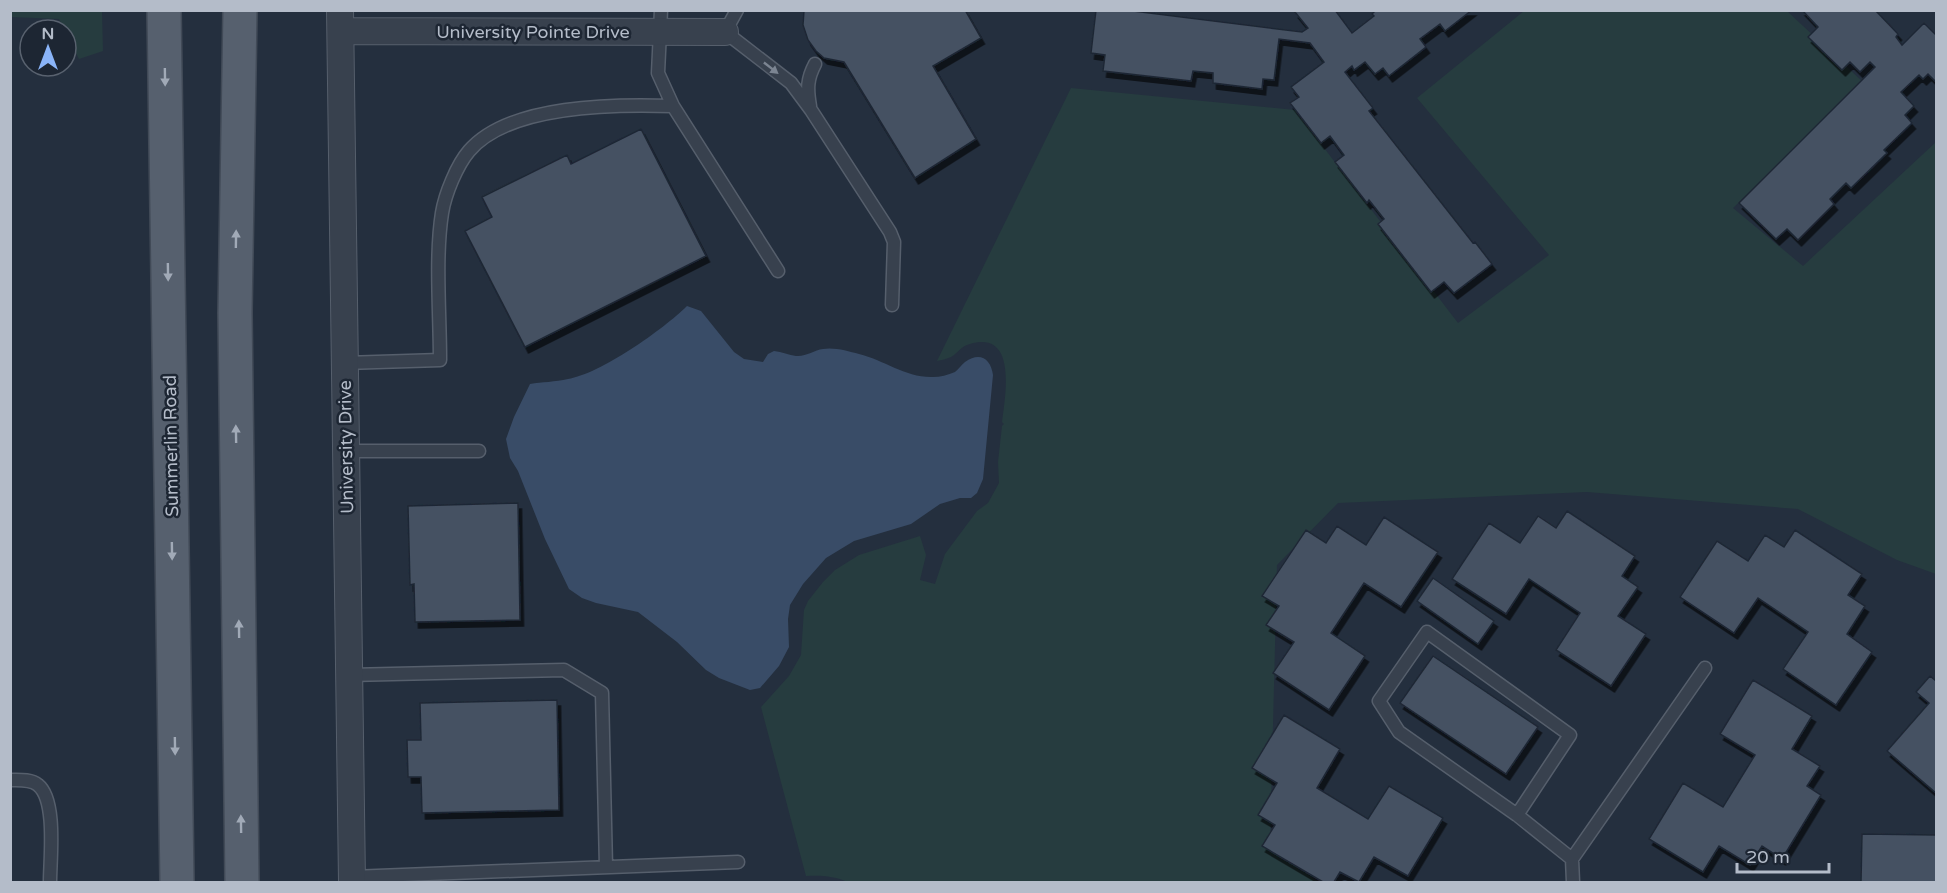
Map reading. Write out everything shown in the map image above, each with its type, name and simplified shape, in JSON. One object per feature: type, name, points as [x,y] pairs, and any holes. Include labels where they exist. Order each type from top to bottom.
[{"type":"main road","points":[[242,10],[235,313],[242,882]]},
{"type":"main road","name":"Summerlin Road","points":[[164,13],[177,882]]},
{"type":"street","name":"University Pointe Drive","points":[[340,21],[731,21]]},
{"type":"street","name":"University Drive","points":[[340,21],[352,880]]},
{"type":"lane","points":[[660,21],[658,73],[673,106],[778,271]]},
{"type":"lane","points":[[731,21],[791,83],[890,232],[894,242],[892,305]]},
{"type":"lane","points":[[811,110],[807,90],[809,75],[815,64]]},
{"type":"lane","points":[[345,363],[441,360],[442,213],[452,181],[469,151],[496,130],[531,115],[631,105],[673,106]]},
{"type":"lane","points":[[346,451],[479,451]]},
{"type":"lane","points":[[1517,815],[1570,735],[1427,632],[1379,701],[1399,732],[1517,815],[1572,859]]},
{"type":"lane","points":[[1573,882],[1572,859],[1705,669]]},
{"type":"lane","points":[[349,675],[564,670],[602,693],[606,867]]},
{"type":"lane","points":[[10,780],[23,780],[38,784],[47,797],[50,821],[50,882]]},
{"type":"lane","points":[[352,880],[738,862]]},
{"type":"green space","points":[[11,10],[102,11],[103,51],[79,59],[78,18],[11,17]]},
{"type":"green space","points":[[1524,11],[1787,11],[1863,82],[1733,208],[1803,266],[1936,142],[1936,574],[1897,560],[1798,509],[1587,492],[1338,503],[1277,565],[1270,846],[1318,882],[848,882],[827,876],[806,876],[761,707],[789,676],[801,655],[804,610],[808,601],[835,570],[859,555],[920,536],[926,555],[920,580],[935,584],[945,554],[977,511],[988,503],[999,483],[998,462],[1004,424],[1002,422],[1006,383],[1002,356],[996,347],[985,342],[967,345],[951,357],[937,361],[1071,88],[1295,110],[1458,323],[1549,255],[1417,98]]},
{"type":"water","points":[[687,306],[701,311],[734,352],[744,359],[763,362],[768,354],[774,351],[800,356],[820,350],[836,349],[868,357],[914,375],[933,377],[955,372],[970,359],[980,357],[990,365],[993,375],[983,479],[977,493],[971,498],[960,498],[940,504],[911,524],[854,541],[826,558],[803,584],[790,605],[789,647],[779,666],[760,688],[750,690],[719,678],[706,670],[677,642],[638,612],[596,603],[582,598],[569,589],[545,539],[518,471],[510,458],[506,439],[530,384],[568,379],[597,369],[648,338]]},
{"type":"building","points":[[804,10],[965,10],[981,38],[933,66],[976,139],[915,178],[844,62],[824,58],[808,40],[803,25]]},
{"type":"building","points":[[1096,10],[1125,10],[1302,32],[1308,28],[1295,12],[1297,10],[1335,10],[1352,33],[1374,16],[1372,14],[1376,10],[1472,10],[1445,31],[1440,24],[1420,39],[1426,47],[1389,76],[1383,68],[1375,74],[1365,62],[1354,70],[1352,66],[1345,72],[1373,108],[1369,111],[1492,264],[1454,293],[1444,282],[1431,292],[1378,224],[1384,219],[1369,200],[1367,203],[1335,162],[1344,155],[1330,136],[1321,143],[1290,103],[1299,97],[1291,87],[1324,62],[1310,43],[1279,39],[1274,80],[1263,79],[1262,89],[1213,83],[1213,73],[1193,71],[1191,81],[1103,71],[1105,55],[1091,53]]},
{"type":"building","points":[[1802,10],[1875,10],[1898,34],[1896,37],[1902,45],[1924,23],[1936,35],[1936,82],[1928,74],[1923,79],[1919,75],[1901,92],[1914,106],[1905,115],[1912,123],[1884,150],[1887,153],[1851,188],[1846,183],[1830,199],[1834,204],[1798,240],[1787,229],[1776,239],[1739,203],[1875,67],[1870,62],[1860,72],[1850,62],[1842,70],[1808,37],[1818,27]]},
{"type":"building","points":[[641,129],[706,256],[525,347],[465,231],[492,217],[482,197],[567,155],[571,164]]},
{"type":"building","points":[[518,503],[520,620],[415,622],[414,584],[410,585],[408,506]]},
{"type":"building","points":[[1567,511],[1635,556],[1622,576],[1638,587],[1618,616],[1646,634],[1611,686],[1556,650],[1580,613],[1529,579],[1506,614],[1452,579],[1489,523],[1520,543],[1538,516],[1556,528]]},
{"type":"building","points":[[1384,517],[1438,552],[1401,607],[1364,583],[1331,633],[1365,656],[1329,710],[1273,673],[1294,642],[1266,625],[1279,606],[1262,596],[1306,530],[1326,543],[1337,526],[1366,545]]},
{"type":"building","points":[[1795,530],[1862,574],[1848,595],[1865,606],[1847,634],[1872,652],[1836,705],[1783,669],[1808,632],[1758,598],[1734,633],[1680,597],[1717,541],[1748,561],[1765,535],[1784,547]]},
{"type":"building","points":[[1433,578],[1494,621],[1478,644],[1417,601]]},
{"type":"building","points":[[1433,656],[1538,727],[1506,774],[1400,703]]},
{"type":"building","points":[[1930,676],[1936,681],[1936,793],[1887,751],[1929,703],[1916,692]]},
{"type":"building","points":[[1753,680],[1812,716],[1792,749],[1820,766],[1807,786],[1821,795],[1782,859],[1762,846],[1750,865],[1719,846],[1703,872],[1649,839],[1683,783],[1723,807],[1755,755],[1720,734]]},
{"type":"building","points":[[557,700],[559,810],[422,813],[421,777],[408,777],[407,740],[421,740],[420,703]]},
{"type":"building","points":[[1284,715],[1340,749],[1317,788],[1368,819],[1389,786],[1443,818],[1408,876],[1374,857],[1359,882],[1340,872],[1334,882],[1323,882],[1262,846],[1275,825],[1258,815],[1277,783],[1252,768]]},
{"type":"building","points":[[1862,834],[1936,835],[1936,882],[1861,882]]}]
